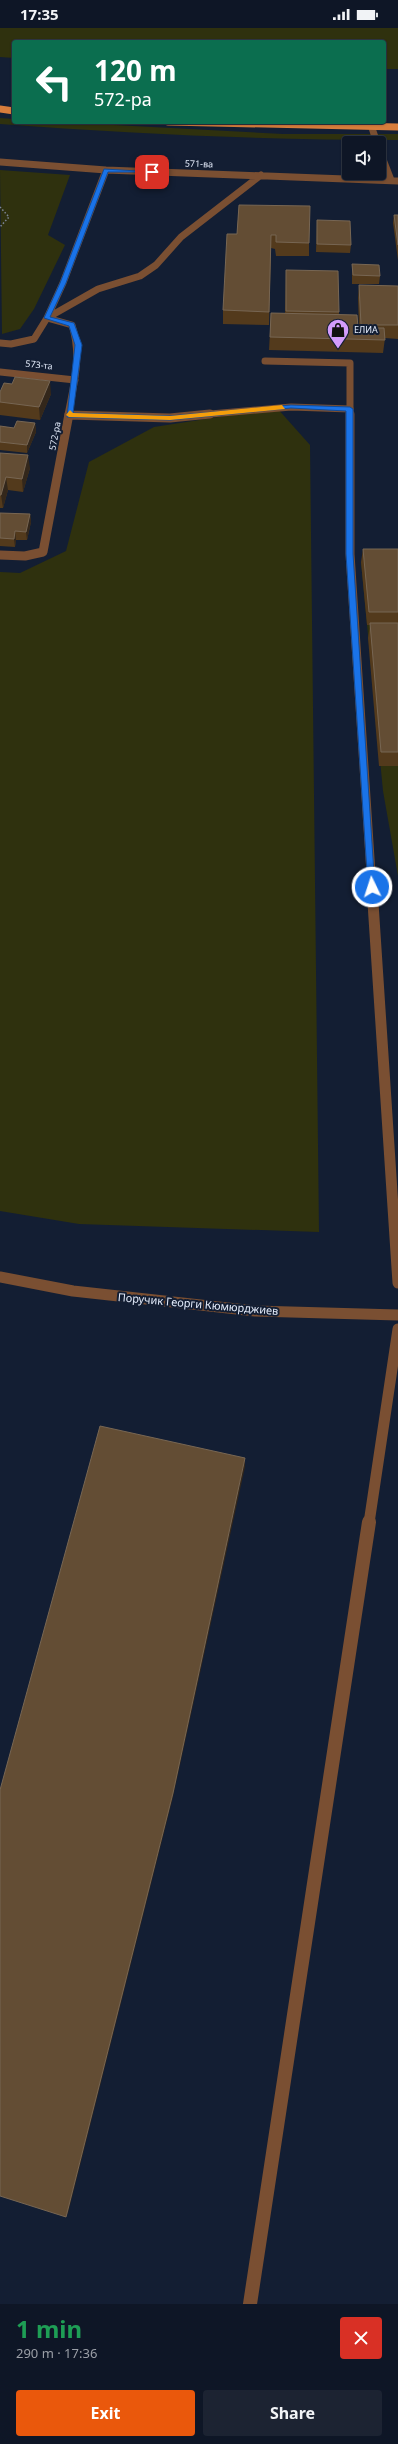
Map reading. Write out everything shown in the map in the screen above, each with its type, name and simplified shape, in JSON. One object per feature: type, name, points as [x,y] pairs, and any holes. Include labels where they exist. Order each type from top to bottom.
[{"type":"main road","points":[[0,109],[12,110]]},
{"type":"main road","points":[[236,124],[372,128],[398,127]]},
{"type":"street","points":[[372,128],[375,136]]},
{"type":"street","name":"571-ва","points":[[0,162],[106,170],[394,181]]},
{"type":"street","points":[[386,164],[394,181]]},
{"type":"street","points":[[0,343],[11,344],[34,339],[47,318],[63,283],[106,170]]},
{"type":"street","points":[[47,318],[98,289],[146,273],[156,265],[181,236],[261,175]]},
{"type":"street","points":[[47,318],[72,325],[78,345],[75,380],[69,415]]},
{"type":"street","points":[[265,361],[350,363],[350,554],[398,1283]]},
{"type":"street","name":"573-та","points":[[0,372],[75,380]]},
{"type":"street","name":"572-ра","points":[[0,554],[26,556],[43,552],[69,415],[170,418],[291,406],[350,409]]},
{"type":"street","name":"Поручик Георги Кюмюрджиев","points":[[0,1278],[73,1291],[255,1311],[398,1315]]},
{"type":"street","points":[[250,2304],[398,1330]]},
{"type":"path","points":[[0,207],[9,217],[5,224],[0,227]]},
{"type":"green space","points":[[0,28],[398,28],[398,69],[386,69],[386,40],[12,40],[12,58],[0,57]]},
{"type":"green space","points":[[0,118],[12,119],[12,124],[96,124],[283,134],[398,134],[398,140],[386,140],[386,136],[342,136],[342,140],[249,138],[100,131],[0,124]]},
{"type":"green space","points":[[0,170],[70,175],[48,235],[65,245],[34,309],[20,329],[2,334]]},
{"type":"green space","points":[[277,408],[310,445],[319,1232],[79,1224],[0,1211],[0,572],[20,573],[66,551],[89,462],[154,427]]},
{"type":"green space","points":[[361,562],[398,562],[398,876],[383,791]]},
{"type":"building","points":[[239,205],[310,206],[309,243],[276,242],[276,235],[271,235],[269,312],[223,310],[227,234],[237,234]]},
{"type":"building","points":[[394,215],[398,215],[398,245]]},
{"type":"building","points":[[317,220],[350,221],[351,245],[317,244]]},
{"type":"building","points":[[352,264],[379,265],[380,276],[353,275]]},
{"type":"building","points":[[286,270],[338,271],[339,312],[286,311]]},
{"type":"building","points":[[359,285],[398,286],[398,325],[361,325]]},
{"type":"building","points":[[271,313],[357,315],[358,328],[384,328],[385,340],[270,337]]},
{"type":"building","points":[[15,377],[50,381],[39,407],[0,402],[0,392],[4,383],[12,384]]},
{"type":"building","points":[[17,421],[35,423],[27,445],[0,442],[0,426],[14,428]]},
{"type":"building","points":[[0,453],[28,455],[22,479],[6,477],[1,495],[0,495]]},
{"type":"building","points":[[0,513],[30,514],[26,532],[15,531],[14,539],[0,538]]},
{"type":"building","points":[[363,549],[398,549],[398,612],[369,612]]},
{"type":"building","points":[[370,623],[398,623],[398,752],[381,752]]},
{"type":"building","points":[[100,1426],[245,1458],[173,1793],[66,2217],[0,2196],[0,1790]]},
{"type":"slow traffic","points":[[70,412],[69,415],[170,418],[282,407]]},
{"type":"place","name":"ЕЛИА","points":[[338,350]]},
{"type":"route","points":[[152,172],[106,170],[63,283],[47,318],[72,325],[78,345],[75,380],[69,415],[170,418],[291,406],[350,409],[350,554],[372,887]]}]
